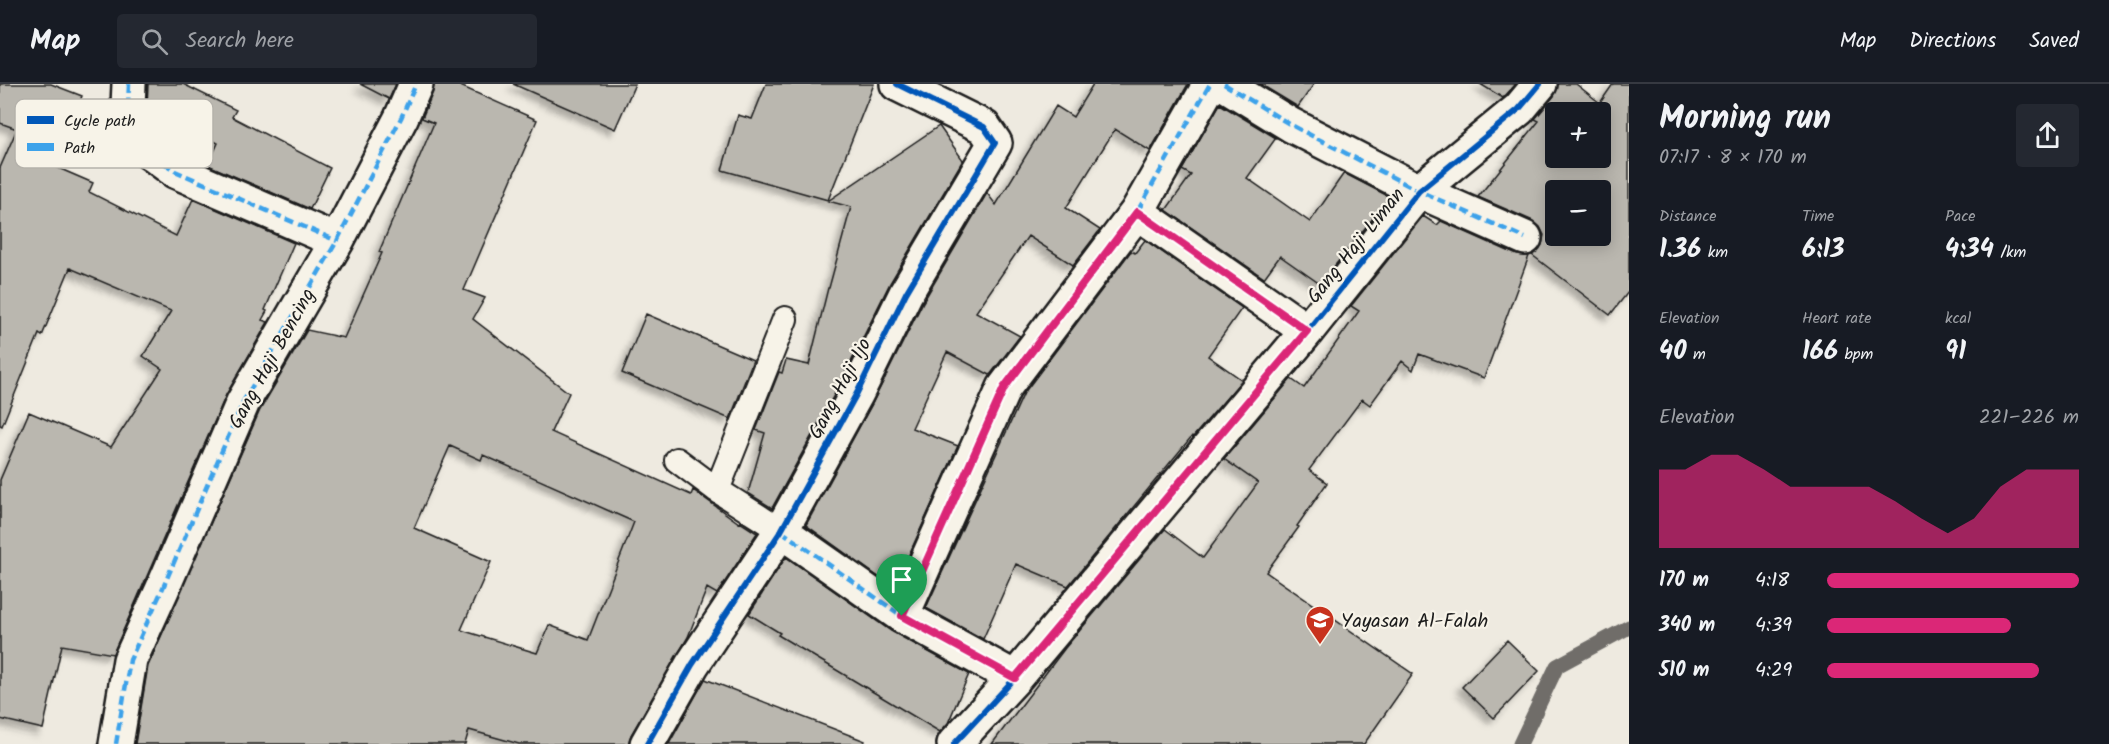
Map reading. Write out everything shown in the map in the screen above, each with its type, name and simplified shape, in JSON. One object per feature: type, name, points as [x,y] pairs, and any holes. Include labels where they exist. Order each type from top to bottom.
[{"type":"street","points":[[128,99],[129,84]]},
{"type":"street","name":"Gang Haji Bencing","points":[[116,744],[130,660],[243,402],[337,241],[401,118],[416,84]]},
{"type":"street","name":"Gang Haji Ijo","points":[[647,744],[692,666],[781,531],[857,393],[906,293],[995,143],[984,127],[897,84]]},
{"type":"street","points":[[902,616],[1004,388],[1137,212],[1210,84]]},
{"type":"street","points":[[1224,84],[1291,125],[1419,191],[1525,238]]},
{"type":"street","name":"Gang Haji Liman","points":[[954,744],[1015,678],[1307,331],[1419,191],[1519,109],[1540,84]]},
{"type":"street","points":[[172,168],[337,241]]},
{"type":"street","points":[[1137,212],[1307,331]]},
{"type":"street","points":[[781,531],[902,616],[1015,678]]},
{"type":"lane","points":[[717,490],[785,319]]},
{"type":"lane","points":[[678,460],[717,490],[781,531]]},
{"type":"building","points":[[0,84],[51,84],[82,96],[81,99],[15,99],[15,128],[0,123]]},
{"type":"building","points":[[148,84],[183,84],[236,110],[232,117],[330,168],[310,209],[213,167],[213,154],[218,143],[213,140],[213,99],[147,99]]},
{"type":"building","points":[[360,84],[396,84],[389,99]]},
{"type":"building","points":[[434,84],[456,84],[537,120],[464,290],[485,298],[473,319],[569,393],[551,432],[691,495],[693,490],[757,533],[717,594],[707,588],[688,637],[628,744],[519,744],[469,730],[465,744],[135,744],[148,666],[260,410],[307,330],[344,338],[382,253],[379,252],[434,123],[422,118]],"holes":[[[450,446],[481,460],[483,455],[634,522],[588,640],[549,625],[537,653],[461,630],[491,562],[414,528]]]},
{"type":"building","points":[[513,84],[635,84],[615,129]]},
{"type":"building","points":[[766,84],[874,84],[828,200],[722,170],[738,115],[752,119]]},
{"type":"building","points":[[1093,84],[1188,84],[1150,151],[1115,129],[1066,208],[1100,230],[1073,265],[1028,236],[976,312],[1020,336],[990,375],[947,352],[912,428],[958,446],[894,588],[806,525],[873,402],[923,302],[987,193],[996,205],[1056,106],[1073,117]]},
{"type":"building","points":[[1260,84],[1314,84],[1298,107]]},
{"type":"building","points":[[1480,84],[1516,84],[1503,98]]},
{"type":"building","points":[[1558,84],[1576,84],[1599,102],[1549,102]]},
{"type":"building","points":[[1613,84],[1629,84],[1629,291],[1610,315],[1532,255],[1542,245],[1544,235],[1540,227],[1533,221],[1478,197],[1539,121],[1535,119],[1545,107],[1545,168],[1611,168],[1611,102],[1601,102]]},
{"type":"building","points":[[1220,104],[1276,138],[1247,178],[1310,222],[1344,173],[1390,197],[1320,284],[1280,256],[1264,278],[1166,210],[1191,175],[1182,170]]},
{"type":"building","points":[[939,126],[963,160],[890,283],[840,384],[772,508],[748,493],[765,433],[756,430],[786,360],[809,365],[851,207],[828,201]]},
{"type":"building","points":[[15,134],[15,168],[58,168],[93,183],[89,192],[176,236],[193,199],[294,243],[265,310],[267,311],[262,320],[268,322],[226,395],[113,654],[62,645],[43,729],[0,719],[0,480],[29,412],[111,447],[162,369],[143,356],[171,311],[70,268],[42,336],[39,334],[2,426],[0,425],[0,168]]},
{"type":"building","points":[[1423,216],[1437,225],[1441,221],[1517,255],[1529,256],[1484,378],[1419,354],[1413,370],[1402,361],[1370,405],[1362,399],[1309,470],[1327,483],[1266,572],[1413,674],[1364,744],[992,744],[1065,648],[1165,529],[1203,558],[1258,483],[1224,459],[1291,379],[1304,388],[1359,311],[1351,306]]},
{"type":"building","points":[[1145,240],[1242,308],[1208,356],[1242,380],[1192,436],[1068,586],[1016,564],[983,639],[926,608],[1024,393],[1131,251],[1135,253]]},
{"type":"building","points":[[646,314],[753,360],[730,419],[622,373]]},
{"type":"building","points":[[786,557],[891,631],[969,674],[948,723],[940,732],[778,635],[780,633],[749,614]]},
{"type":"building","points":[[1507,640],[1539,671],[1494,718],[1462,687]]},
{"type":"building","points":[[705,679],[865,741],[864,744],[669,744]]},
{"type":"waterway","points":[[1520,744],[1557,666],[1629,627]]},
{"type":"marked path","points":[[128,99],[129,84]]},
{"type":"marked path","points":[[116,744],[130,660],[243,402],[337,241],[401,118],[416,84]]},
{"type":"marked path","points":[[902,616],[1004,388],[1137,212],[1210,84]]},
{"type":"marked path","points":[[1224,84],[1291,125],[1419,191],[1525,238]]},
{"type":"marked path","points":[[171,168],[337,241]]},
{"type":"marked path","points":[[1137,212],[1307,331]]},
{"type":"marked path","points":[[781,531],[902,616],[1015,678]]},
{"type":"cycle path","points":[[647,744],[692,665],[781,531],[857,393],[906,293],[995,143],[984,127],[897,84]]},
{"type":"cycle path","points":[[954,744],[1015,678],[1307,331],[1419,191],[1519,109],[1540,84]]},
{"type":"place","name":"Yayasan Al-Falah","points":[[1320,646]]},
{"type":"route","points":[[1137,212],[1307,331],[1015,678],[902,616],[1004,388],[1137,212]]}]
